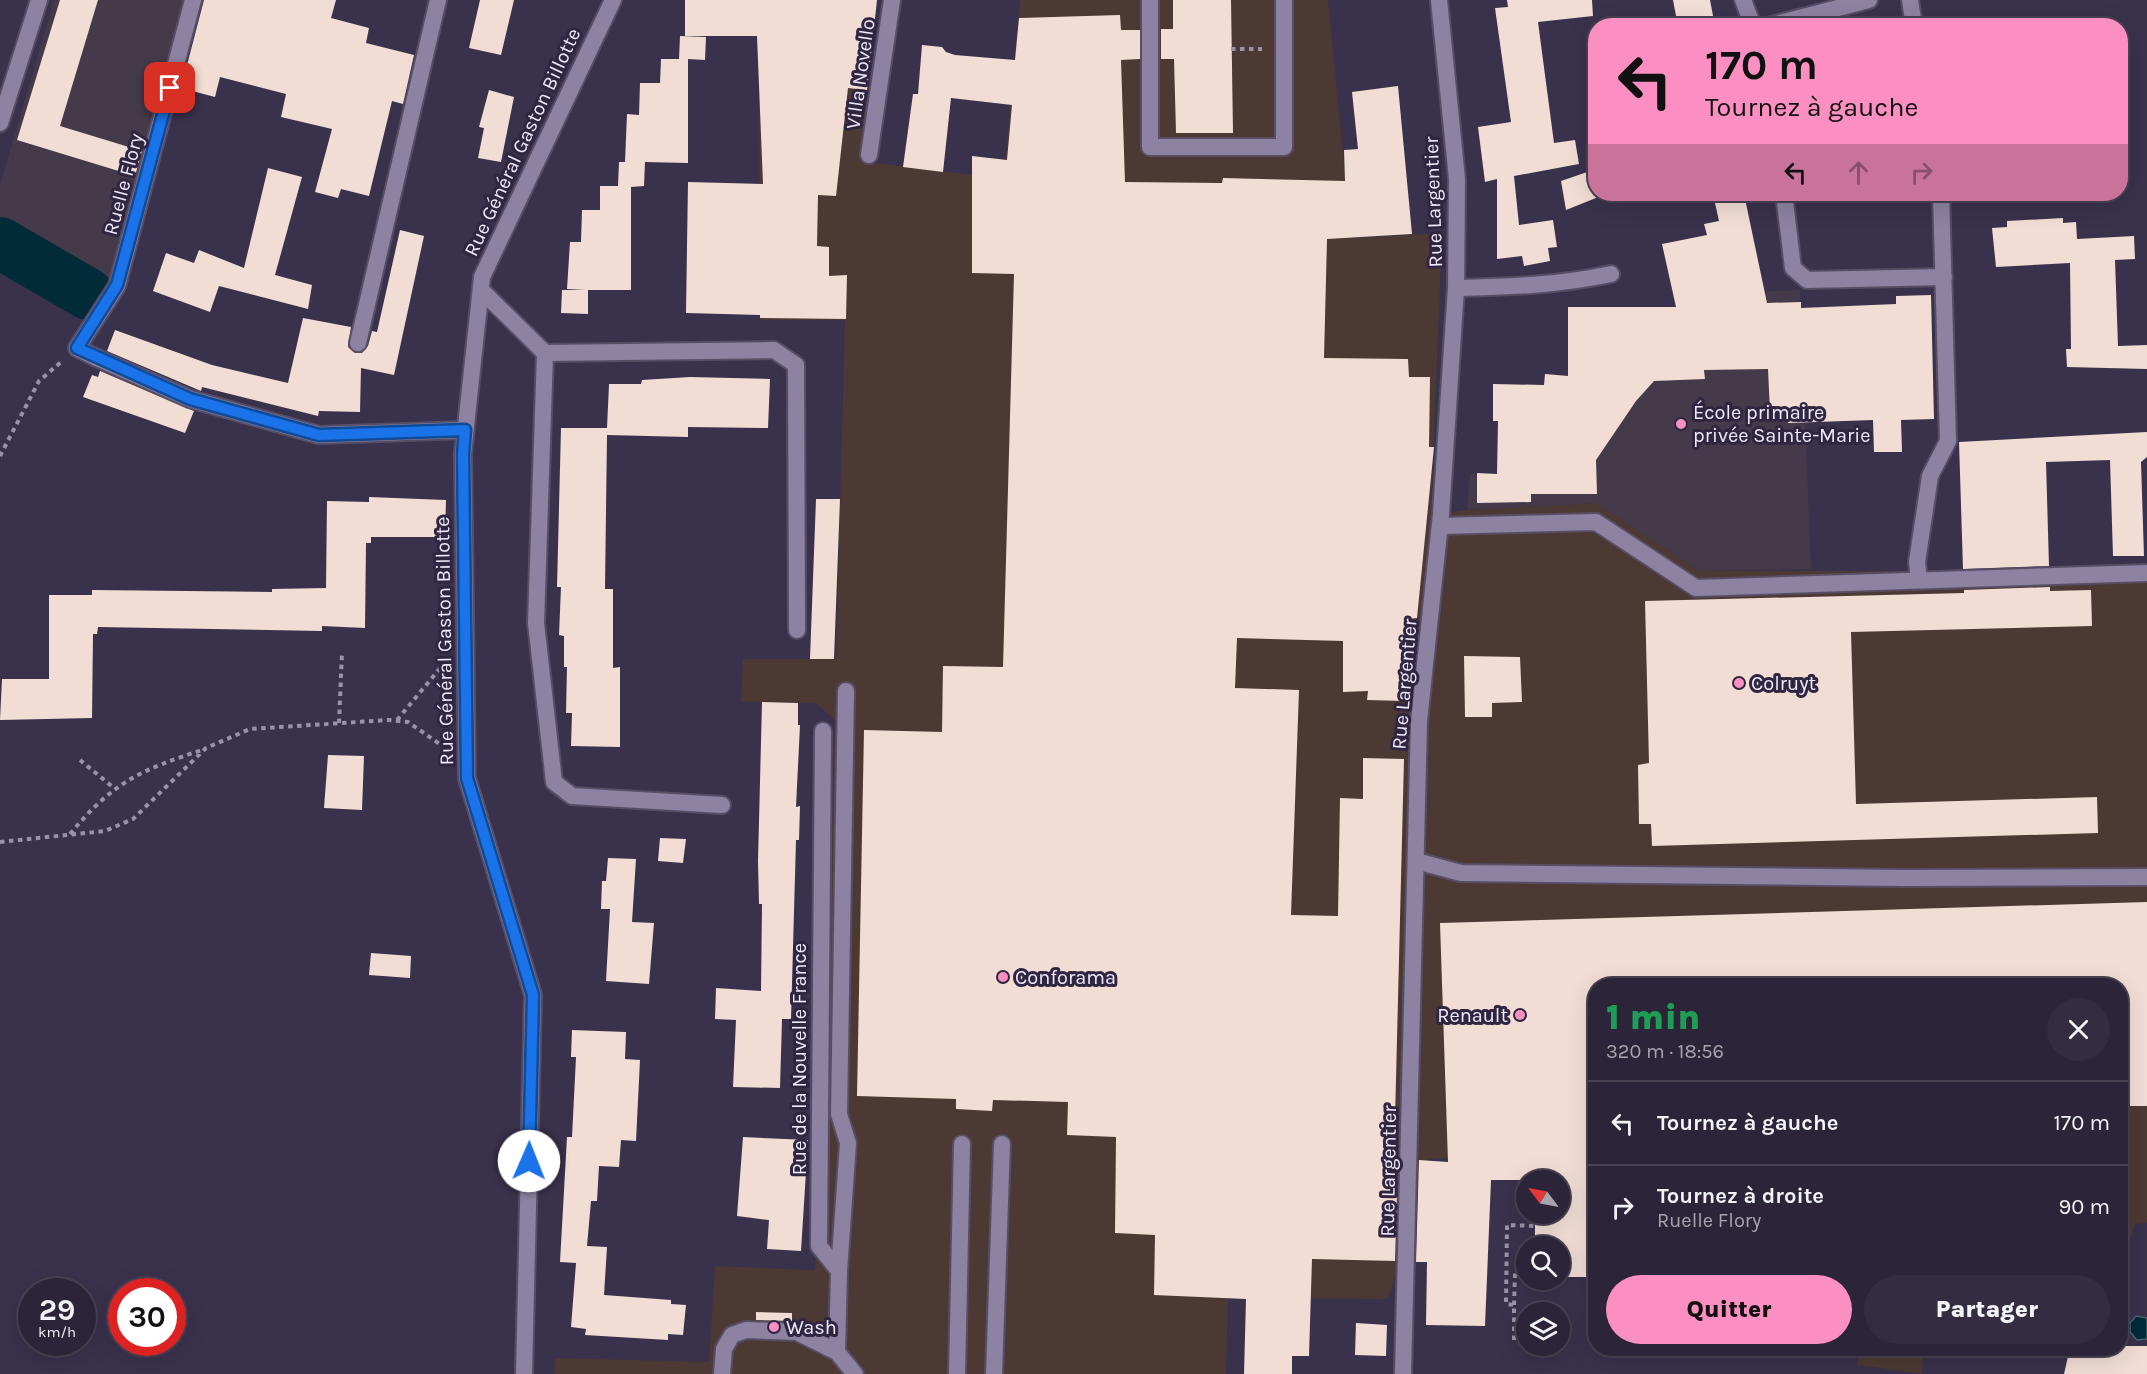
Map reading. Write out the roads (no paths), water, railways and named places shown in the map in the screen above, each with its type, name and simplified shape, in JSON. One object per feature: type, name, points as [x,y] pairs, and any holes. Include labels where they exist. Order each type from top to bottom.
[{"type":"street","points":[[0,123],[39,0]]},
{"type":"street","name":"Ruelle Flory","points":[[193,0],[117,285],[77,348],[190,399],[319,435],[465,430]]},
{"type":"street","points":[[358,343],[438,0]]},
{"type":"street","name":"Rue Général Gaston Billotte","points":[[524,1374],[533,995],[467,778],[463,454],[482,277],[612,0]]},
{"type":"street","name":"Villa Novello","points":[[869,155],[892,0]]},
{"type":"street","points":[[1150,0],[1150,147],[1284,147],[1284,0]]},
{"type":"street","name":"Rue Largentier","points":[[1403,1374],[1419,722],[1440,526],[1456,288],[1456,178],[1438,0]]},
{"type":"street","points":[[1743,0],[1750,18]]},
{"type":"street","points":[[1799,18],[1869,0]]},
{"type":"street","points":[[1910,0],[1913,18]]},
{"type":"street","points":[[1785,201],[1793,268],[1807,280],[1944,277]]},
{"type":"street","points":[[1919,580],[1917,562],[1930,476],[1948,441],[1941,201]]},
{"type":"street","points":[[1456,288],[1515,287],[1581,280],[1611,274]]},
{"type":"street","points":[[481,290],[545,353],[774,350],[796,365],[797,630]]},
{"type":"street","points":[[545,353],[536,623],[554,782],[572,796],[722,805]]},
{"type":"street","points":[[1440,526],[1596,522],[1696,588],[2147,573]]},
{"type":"street","points":[[837,1352],[839,1271],[848,1143],[839,1114],[846,691]]},
{"type":"street","name":"Rue de la Nouvelle France","points":[[823,730],[819,1246],[839,1271]]},
{"type":"street","points":[[1416,861],[1461,873],[1905,878],[2147,877]]},
{"type":"street","points":[[957,1374],[962,1144]]},
{"type":"street","points":[[994,1374],[1002,1144]]},
{"type":"street","points":[[722,1374],[724,1349],[732,1335],[746,1330],[797,1332],[837,1352],[855,1374]]},
{"type":"water","points":[[2136,1316],[2147,1318],[2147,1339],[2137,1340],[2130,1332],[2130,1323]]},
{"type":"waterway","points":[[0,243],[88,294]]},
{"type":"place","name":"École primaire privée Sainte-Marie","points":[[1681,424]]},
{"type":"place","name":"Colruyt","points":[[1739,683]]},
{"type":"place","name":"Conforama","points":[[1003,977]]},
{"type":"place","name":"Renault","points":[[1520,1015]]},
{"type":"place","name":"Wash","points":[[774,1327]]}]
